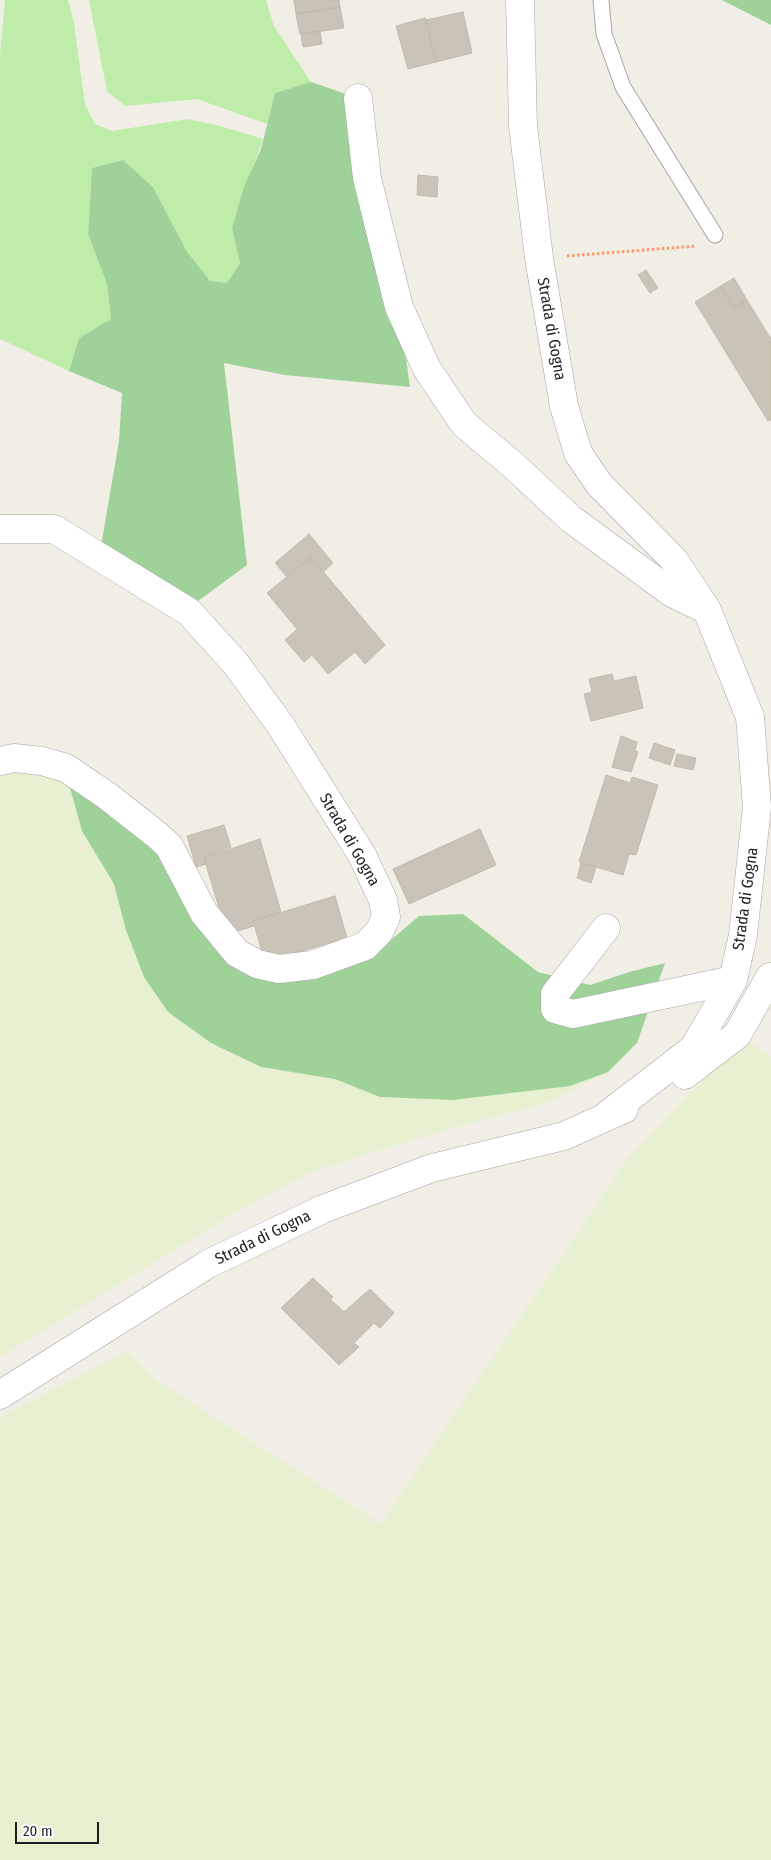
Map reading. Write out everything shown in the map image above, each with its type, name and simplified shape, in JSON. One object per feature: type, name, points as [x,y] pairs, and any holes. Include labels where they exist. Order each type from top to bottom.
[{"type":"street","name":"Strada di Gogna","points":[[520,0],[523,126],[539,258],[564,406],[578,452],[599,484],[674,560],[707,610],[750,717],[757,818],[743,935],[733,980],[694,1048],[607,1115]]},
{"type":"street","points":[[358,98],[367,178],[399,307],[427,370],[464,424],[514,465],[571,519],[672,593],[707,610]]},
{"type":"street","name":"Strada di Gogna","points":[[0,530],[54,529],[189,612],[236,664],[281,726],[362,855],[383,900],[386,917],[379,932],[365,946],[322,962],[279,969],[258,964],[237,953],[204,914],[168,846],[157,835],[106,795],[66,768],[33,760],[14,758],[0,761]]},
{"type":"street","name":"Strada di Gogna","points":[[757,818],[771,792]]},
{"type":"street","points":[[606,928],[555,994],[556,1009],[573,1014],[733,980]]},
{"type":"street","name":"Strada di Gogna","points":[[0,1395],[208,1264],[323,1209],[432,1168],[564,1136],[607,1115],[656,1097],[737,1035],[770,977]]},
{"type":"lane","points":[[601,0],[604,34],[623,87],[715,235]]},
{"type":"path","points":[[539,258],[696,246]]},
{"type":"green space","points":[[5,0],[68,0],[74,23],[85,105],[95,124],[112,131],[188,119],[263,139],[232,228],[240,263],[227,283],[210,281],[186,250],[153,187],[123,160],[92,168],[88,234],[107,284],[111,319],[79,338],[69,371],[0,339],[0,55]]},
{"type":"green space","points":[[89,0],[266,0],[274,26],[311,82],[275,93],[267,124],[197,99],[125,106],[107,91]]},
{"type":"green space","points":[[722,0],[771,0],[771,25]]},
{"type":"green space","points":[[311,82],[358,98],[399,307],[410,387],[285,375],[224,363],[247,565],[194,604],[100,552],[119,441],[122,393],[69,371],[79,338],[111,319],[107,284],[88,234],[92,168],[123,160],[153,187],[186,250],[210,281],[227,283],[240,263],[232,228],[244,187],[261,149],[275,93]]},
{"type":"green space","points":[[0,766],[66,773],[82,831],[114,884],[126,930],[168,1012],[211,1043],[261,1067],[335,1079],[380,1097],[453,1100],[570,1086],[608,1072],[548,1102],[422,1137],[309,1173],[238,1211],[0,1357]]},
{"type":"green space","points":[[66,773],[153,840],[247,964],[378,951],[419,916],[463,914],[538,972],[590,985],[665,963],[637,1043],[608,1072],[570,1086],[453,1100],[380,1097],[335,1079],[261,1067],[211,1043],[168,1012],[144,977],[126,930],[114,884],[82,831]]},
{"type":"green space","points":[[744,1038],[771,1057],[771,1860],[0,1860],[0,1418],[127,1351],[154,1379],[381,1524],[628,1158]]},
{"type":"building","points":[[294,0],[339,0],[340,7],[296,14]]},
{"type":"building","points":[[340,7],[344,28],[300,34],[296,14]]},
{"type":"building","points":[[463,12],[472,53],[436,62],[426,20]]},
{"type":"building","points":[[425,18],[436,62],[408,69],[396,26]]},
{"type":"building","points":[[320,31],[322,44],[303,47],[301,34]]},
{"type":"building","points":[[418,175],[438,177],[437,197],[417,195]]},
{"type":"building","points":[[646,270],[658,288],[650,293],[638,275]]},
{"type":"building","points":[[734,278],[747,300],[734,308],[721,286]]},
{"type":"building","points":[[721,286],[734,308],[747,300],[771,339],[771,420],[768,421],[695,302]]},
{"type":"building","points":[[309,534],[333,563],[323,572],[311,557],[287,577],[275,563]]},
{"type":"building","points":[[311,557],[385,645],[365,664],[355,652],[328,674],[312,655],[304,662],[285,640],[297,629],[267,593]]},
{"type":"building","points":[[612,674],[614,681],[636,676],[643,708],[591,721],[584,694],[592,692],[589,679]]},
{"type":"building","points":[[621,736],[637,742],[635,751],[638,752],[631,772],[612,767]]},
{"type":"building","points":[[654,743],[675,750],[670,765],[649,758]]},
{"type":"building","points":[[677,754],[696,758],[693,770],[674,766]]},
{"type":"building","points":[[606,775],[630,783],[632,777],[658,785],[636,855],[629,854],[623,875],[579,862]]},
{"type":"building","points":[[224,825],[231,847],[204,858],[206,864],[196,867],[187,836]]},
{"type":"building","points":[[480,829],[496,865],[409,904],[393,869]]},
{"type":"building","points":[[260,839],[281,912],[253,921],[254,926],[227,934],[204,858]]},
{"type":"building","points":[[581,863],[596,867],[591,883],[577,878]]},
{"type":"building","points":[[335,896],[347,938],[265,962],[253,921]]},
{"type":"building","points":[[313,1278],[333,1297],[330,1299],[344,1312],[370,1289],[394,1313],[380,1328],[374,1323],[354,1343],[359,1347],[339,1365],[281,1308]]}]
